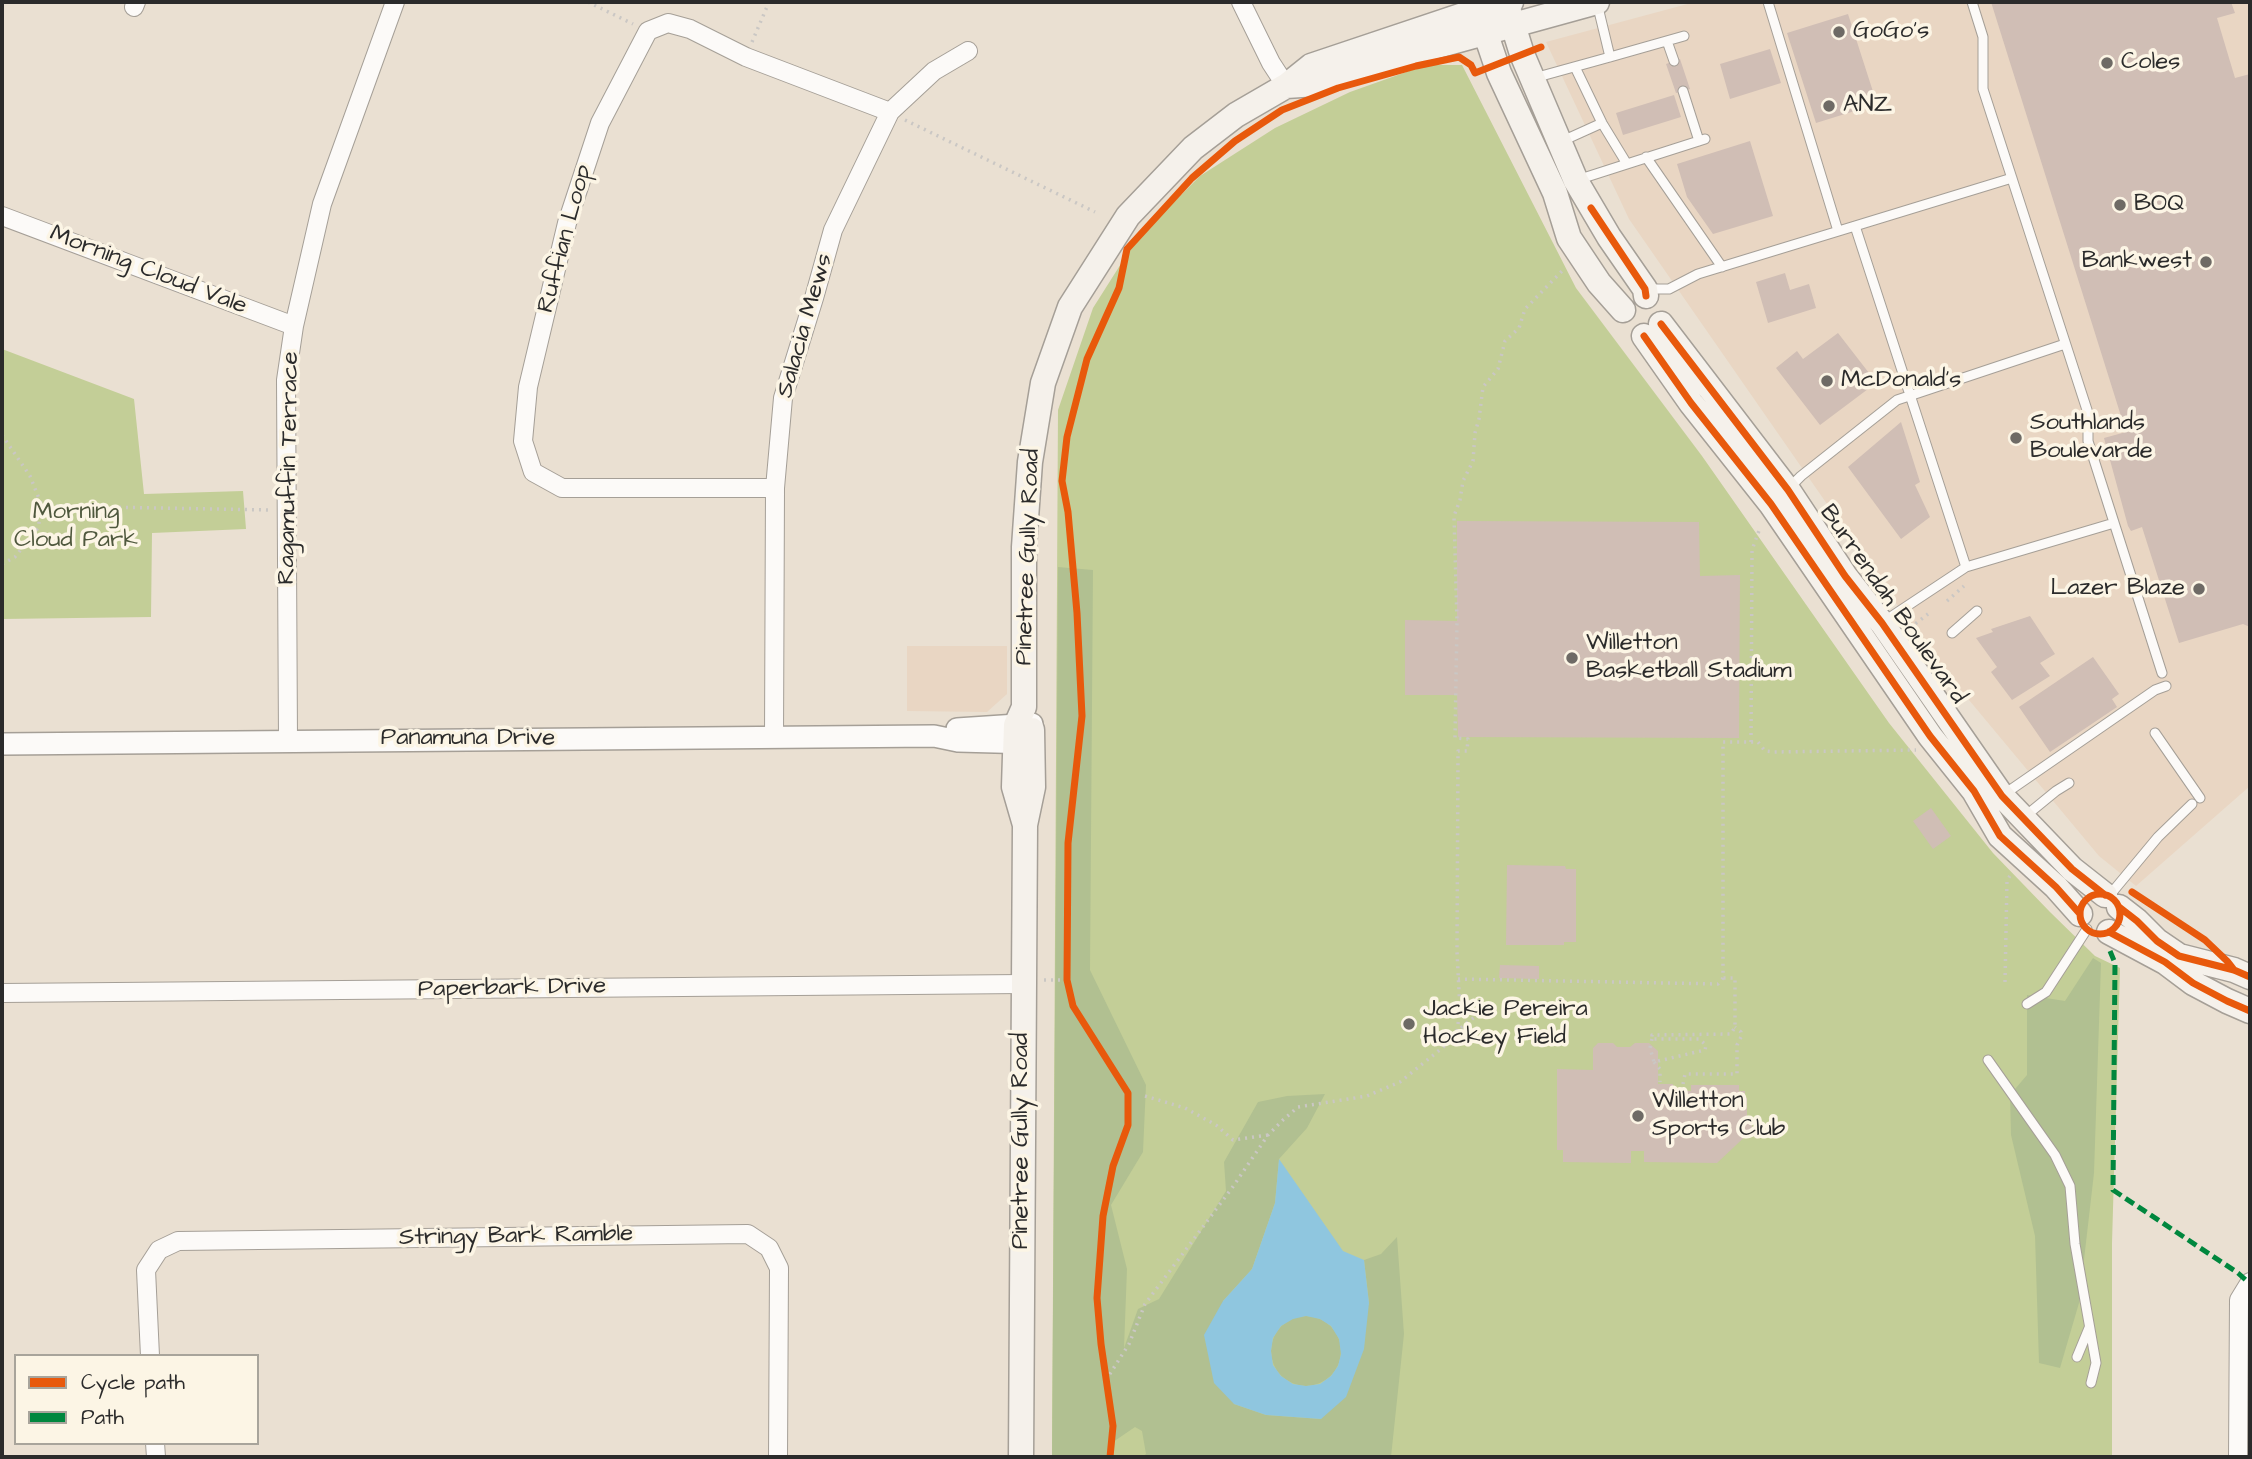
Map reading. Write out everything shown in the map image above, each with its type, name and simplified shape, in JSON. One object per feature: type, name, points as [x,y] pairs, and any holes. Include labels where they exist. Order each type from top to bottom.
[{"type":"main road","name":"Pinetree Gully Road","points":[[1021,1457],[1031,982],[1025,825],[1014,787],[1024,729],[1024,547],[1030,462],[1043,383],[1070,307],[1128,216],[1193,148],[1236,115],[1286,86],[1311,66],[1509,8],[1597,2]]},
{"type":"main road","points":[[1509,8],[1532,79],[1576,181],[1645,293],[1660,306],[1662,318],[1652,330],[1630,332],[1625,327],[1623,310],[1632,299],[1645,293]]},
{"type":"main road","points":[[1480,15],[1499,73],[1555,193],[1569,238],[1580,258],[1623,310]]},
{"type":"main road","name":"Burrendah Boulevard","points":[[1652,330],[1729,412],[1779,497]]},
{"type":"main road","name":"Burrendah Boulevard","points":[[1652,330],[1708,426],[1779,497],[1846,576],[1930,736],[1974,792],[2000,835],[2092,925],[2165,962],[2193,983],[2250,1011]]},
{"type":"main road","points":[[1708,426],[1729,412]]},
{"type":"main road","name":"Burrendah Boulevard","points":[[1872,630],[2002,796],[2072,869],[2137,920],[2157,941],[2179,956],[2250,977]]},
{"type":"main road","points":[[2094,895],[2111,900],[2120,919],[2092,925],[2084,903],[2094,895]]},
{"type":"street","name":"Ragamuffin Terrace","points":[[288,740],[286,380],[294,326],[322,204],[395,2]]},
{"type":"street","points":[[1241,2],[1271,63],[1286,86]]},
{"type":"street","points":[[648,31],[668,23],[691,29],[746,57],[890,112]]},
{"type":"street","name":"Ruffian Loop","points":[[648,31],[600,123],[567,223],[528,387],[523,441],[533,472],[562,488],[775,488]]},
{"type":"street","name":"Salacia Mews","points":[[774,737],[775,488],[783,398],[833,230],[890,112],[934,71],[968,51]]},
{"type":"street","name":"Morning Cloud Vale","points":[[2,216],[294,326]]},
{"type":"street","name":"Panamuna Drive","points":[[2,744],[934,736],[958,741],[1024,729]]},
{"type":"street","name":"Paperbark Drive","points":[[2,993],[1031,982]]},
{"type":"street","name":"Stringy Bark Ramble","points":[[150,1354],[146,1270],[159,1250],[178,1241],[748,1234],[769,1248],[779,1268],[778,1457]]},
{"type":"street","points":[[2238,1457],[2239,1300],[2250,1282]]},
{"type":"lane","points":[[1597,2],[1610,57]]},
{"type":"lane","points":[[1768,2],[1838,231]]},
{"type":"lane","points":[[1972,2],[1983,37],[1983,89],[2088,414],[2088,441],[2162,673]]},
{"type":"lane","points":[[1532,79],[1684,36]]},
{"type":"lane","points":[[1668,41],[1674,61]]},
{"type":"lane","points":[[1575,67],[1602,123],[1626,163]]},
{"type":"lane","points":[[1576,181],[1702,140],[1684,91]]},
{"type":"lane","points":[[1558,142],[1602,123]]},
{"type":"lane","points":[[1646,157],[1722,267]]},
{"type":"lane","points":[[1645,293],[1669,289],[1698,274],[2012,178]]},
{"type":"lane","points":[[1855,226],[1966,568]]},
{"type":"lane","points":[[1779,497],[1801,476],[1897,400],[2065,344]]},
{"type":"lane","points":[[1872,630],[1966,568],[2114,523]]},
{"type":"lane","points":[[1952,633],[1977,611]]},
{"type":"lane","points":[[2002,796],[2155,690],[2166,686]]},
{"type":"lane","points":[[2111,900],[2158,837],[2196,801],[2184,775],[2155,733]]},
{"type":"lane","points":[[2022,818],[2069,783]]},
{"type":"lane","points":[[2027,1004],[2046,992],[2092,925]]},
{"type":"lane","points":[[1988,1060],[2055,1155],[2070,1186],[2075,1244],[2096,1363],[2091,1383]]},
{"type":"lane","points":[[2077,1357],[2089,1326]]},
{"type":"path","points":[[588,2],[648,31]]},
{"type":"path","points":[[746,57],[769,2]]},
{"type":"path","points":[[890,112],[1096,212]]},
{"type":"path","points":[[1106,1380],[1129,1344],[1146,1304],[1268,1135],[1298,1107],[1367,1096],[1400,1082],[1457,1036],[1460,1010],[1458,751],[1467,751],[1468,739],[1455,738],[1457,621],[1454,516],[1463,481],[1473,461],[1483,387],[1498,369],[1505,341],[1519,328],[1525,309],[1533,299],[1559,273],[1580,258]]},
{"type":"path","points":[[2,435],[30,476],[42,506],[38,528],[15,556],[2,564]]},
{"type":"path","points":[[42,506],[287,510]]},
{"type":"path","points":[[1751,742],[1752,550],[1760,528]]},
{"type":"path","points":[[1910,628],[1928,614]]},
{"type":"path","points":[[1458,979],[1717,984],[1723,978],[1723,742],[1758,742],[1765,751],[1773,752],[1925,750]]},
{"type":"path","points":[[2005,982],[2007,880],[2015,869]]},
{"type":"path","points":[[1067,967],[1070,993]]},
{"type":"path","points":[[1660,1082],[1660,1069],[1654,1062],[1650,1048],[1652,1035],[1731,1034],[1735,1027],[1735,978],[1723,978]]},
{"type":"path","points":[[1031,982],[1067,981]]},
{"type":"path","points":[[1457,1031],[1487,1007]]},
{"type":"path","points":[[1683,1084],[1685,1074],[1737,1074],[1737,1045],[1741,1032],[1735,1027]]},
{"type":"path","points":[[1652,1039],[1699,1039],[1706,1045],[1705,1051],[1654,1062]]},
{"type":"path","points":[[1146,1096],[1185,1108],[1216,1125],[1233,1140],[1268,1135]]},
{"type":"path","points":[[1105,1368],[1108,1392]]},
{"type":"shaded area","name":"Southlands Boulevarde","points":[[1695,2],[2250,2],[2250,786],[2136,886],[2099,856],[1934,658],[1629,219],[1546,42]]},
{"type":"shaded area","points":[[907,646],[1007,646],[1007,694],[987,712],[907,711]]},
{"type":"green space","points":[[1426,65],[1462,65],[1576,288],[1702,456],[1889,723],[1993,853],[2095,956],[2120,968],[2112,1243],[2112,1457],[1052,1457],[1058,410],[1093,308],[1136,240],[1200,176],[1275,128],[1350,92]]},
{"type":"green space","name":"Morning Cloud Park","points":[[2,349],[134,399],[144,494],[243,491],[246,529],[152,533],[151,617],[2,619]]},
{"type":"green space","points":[[1058,567],[1093,570],[1090,970],[1146,1085],[1143,1152],[1111,1205],[1127,1269],[1124,1348],[1138,1309],[1159,1299],[1226,1191],[1224,1162],[1258,1102],[1287,1096],[1325,1094],[1307,1128],[1279,1159],[1275,1203],[1252,1269],[1223,1301],[1234,1404],[1266,1415],[1321,1419],[1369,1303],[1364,1260],[1381,1254],[1397,1237],[1404,1334],[1391,1457],[1142,1457],[1146,1454],[1142,1431],[1135,1427],[1113,1442],[1108,1457],[1052,1457]]},
{"type":"green space","points":[[2093,958],[2101,963],[2094,1173],[2079,1303],[2060,1368],[2039,1363],[2035,1236],[2011,1135],[2010,1095],[2027,1075],[2027,995],[2065,1001]]},
{"type":"green space","points":[[1306,1316],[1331,1326],[1341,1351],[1331,1376],[1306,1386],[1281,1376],[1271,1351],[1281,1326]]},
{"type":"water","points":[[1279,1159],[1343,1251],[1364,1260],[1369,1303],[1364,1349],[1346,1397],[1321,1419],[1266,1415],[1234,1404],[1214,1383],[1204,1335],[1223,1301],[1252,1269],[1275,1203]],"holes":[[[1306,1316],[1320,1319],[1331,1326],[1339,1339],[1341,1354],[1338,1366],[1331,1376],[1320,1384],[1293,1384],[1281,1376],[1273,1365],[1273,1338],[1281,1326],[1293,1319]]]},
{"type":"building","name":"Southlands Boulevarde","points":[[1991,2],[2231,2],[2235,13],[2217,18],[2235,78],[2250,74],[2250,627],[2243,624],[2179,643],[2142,527],[2131,531],[2128,526],[2104,438],[2126,432]]},
{"type":"building","points":[[1848,14],[1877,104],[1816,123],[1787,33]]},
{"type":"building","points":[[1770,49],[1781,83],[1730,99],[1720,64]]},
{"type":"building","points":[[1680,59],[1690,89],[1676,93],[1666,64]]},
{"type":"building","points":[[1674,95],[1681,117],[1623,135],[1616,113]]},
{"type":"building","points":[[1750,141],[1773,216],[1713,234],[1687,197],[1677,164]]},
{"type":"building","points":[[1785,273],[1790,290],[1809,284],[1816,308],[1768,323],[1756,282]]},
{"type":"building","name":"McDonald's","points":[[1838,333],[1869,373],[1865,376],[1872,386],[1820,425],[1776,368],[1797,351],[1803,359]]},
{"type":"building","points":[[1901,422],[1920,482],[1915,485],[1930,517],[1901,539],[1848,467]]},
{"type":"building","name":"Willetton Basketball Stadium","points":[[1457,521],[1699,522],[1700,576],[1740,575],[1739,738],[1458,737],[1457,695],[1405,695],[1405,620],[1457,621]]},
{"type":"building","points":[[2030,616],[2055,654],[2040,663],[2050,676],[2012,700],[1991,672],[1997,667],[1976,638],[1993,632],[1991,629]]},
{"type":"building","points":[[2093,657],[2119,694],[2112,699],[2117,707],[2050,752],[2019,707]]},
{"type":"building","points":[[1931,808],[1951,836],[1933,849],[1913,821]]},
{"type":"building","points":[[1507,865],[1565,866],[1566,869],[1576,869],[1576,942],[1564,942],[1564,945],[1506,945]]},
{"type":"building","points":[[1500,965],[1539,966],[1539,979],[1499,978]]},
{"type":"building","points":[[1598,1043],[1630,1047],[1635,1043],[1649,1043],[1658,1051],[1658,1084],[1673,1084],[1673,1090],[1691,1091],[1691,1085],[1739,1085],[1739,1091],[1745,1091],[1747,1117],[1752,1122],[1752,1130],[1717,1163],[1644,1162],[1644,1151],[1631,1151],[1631,1163],[1563,1162],[1563,1150],[1557,1150],[1557,1069],[1593,1070],[1593,1048]]},
{"type":"marked path","points":[[2110,951],[2115,963],[2113,1190],[2249,1283]]},
{"type":"cycle path","points":[[1110,1457],[1113,1426],[1097,1298],[1103,1216],[1113,1166],[1128,1125],[1128,1093],[1073,1006],[1067,980],[1068,843],[1082,716],[1077,613],[1068,512],[1062,481],[1067,437],[1087,359],[1119,288],[1127,249],[1192,178],[1235,141],[1282,110],[1338,88],[1459,57],[1471,65],[1475,73],[1541,47]]},
{"type":"cycle path","points":[[1591,208],[1645,289],[1646,296]]},
{"type":"cycle path","points":[[1661,324],[1788,490],[1845,576],[1882,623],[2002,796],[2072,869],[2105,895]]},
{"type":"cycle path","points":[[1644,336],[1691,403],[1771,504],[1930,736],[1974,791],[2000,836],[2056,887],[2080,914]]},
{"type":"cycle path","points":[[2132,892],[2205,940],[2234,970]]},
{"type":"cycle path","points":[[2100,894],[2114,900],[2120,914],[2114,928],[2100,934],[2086,928],[2080,914],[2086,900],[2100,894]]},
{"type":"cycle path","points":[[2119,907],[2157,941],[2179,956],[2234,970],[2250,977]]},
{"type":"cycle path","points":[[2109,932],[2165,962],[2193,983],[2250,1011]]},
{"type":"place","name":"GoGo's","points":[[1839,32]]},
{"type":"place","name":"Coles","points":[[2107,63]]},
{"type":"place","name":"ANZ","points":[[1829,106]]},
{"type":"place","name":"BOQ","points":[[2120,205]]},
{"type":"place","name":"Bankwest","points":[[2206,262]]},
{"type":"place","name":"McDonald's","points":[[1827,381]]},
{"type":"place","name":"Southlands Boulevarde","points":[[2016,438]]},
{"type":"place","name":"Lazer Blaze","points":[[2199,589]]},
{"type":"place","name":"Willetton Basketball Stadium","points":[[1572,658]]},
{"type":"place","name":"Jackie Pereira Hockey Field","points":[[1409,1024]]},
{"type":"place","name":"Willetton Sports Club","points":[[1638,1116]]}]
